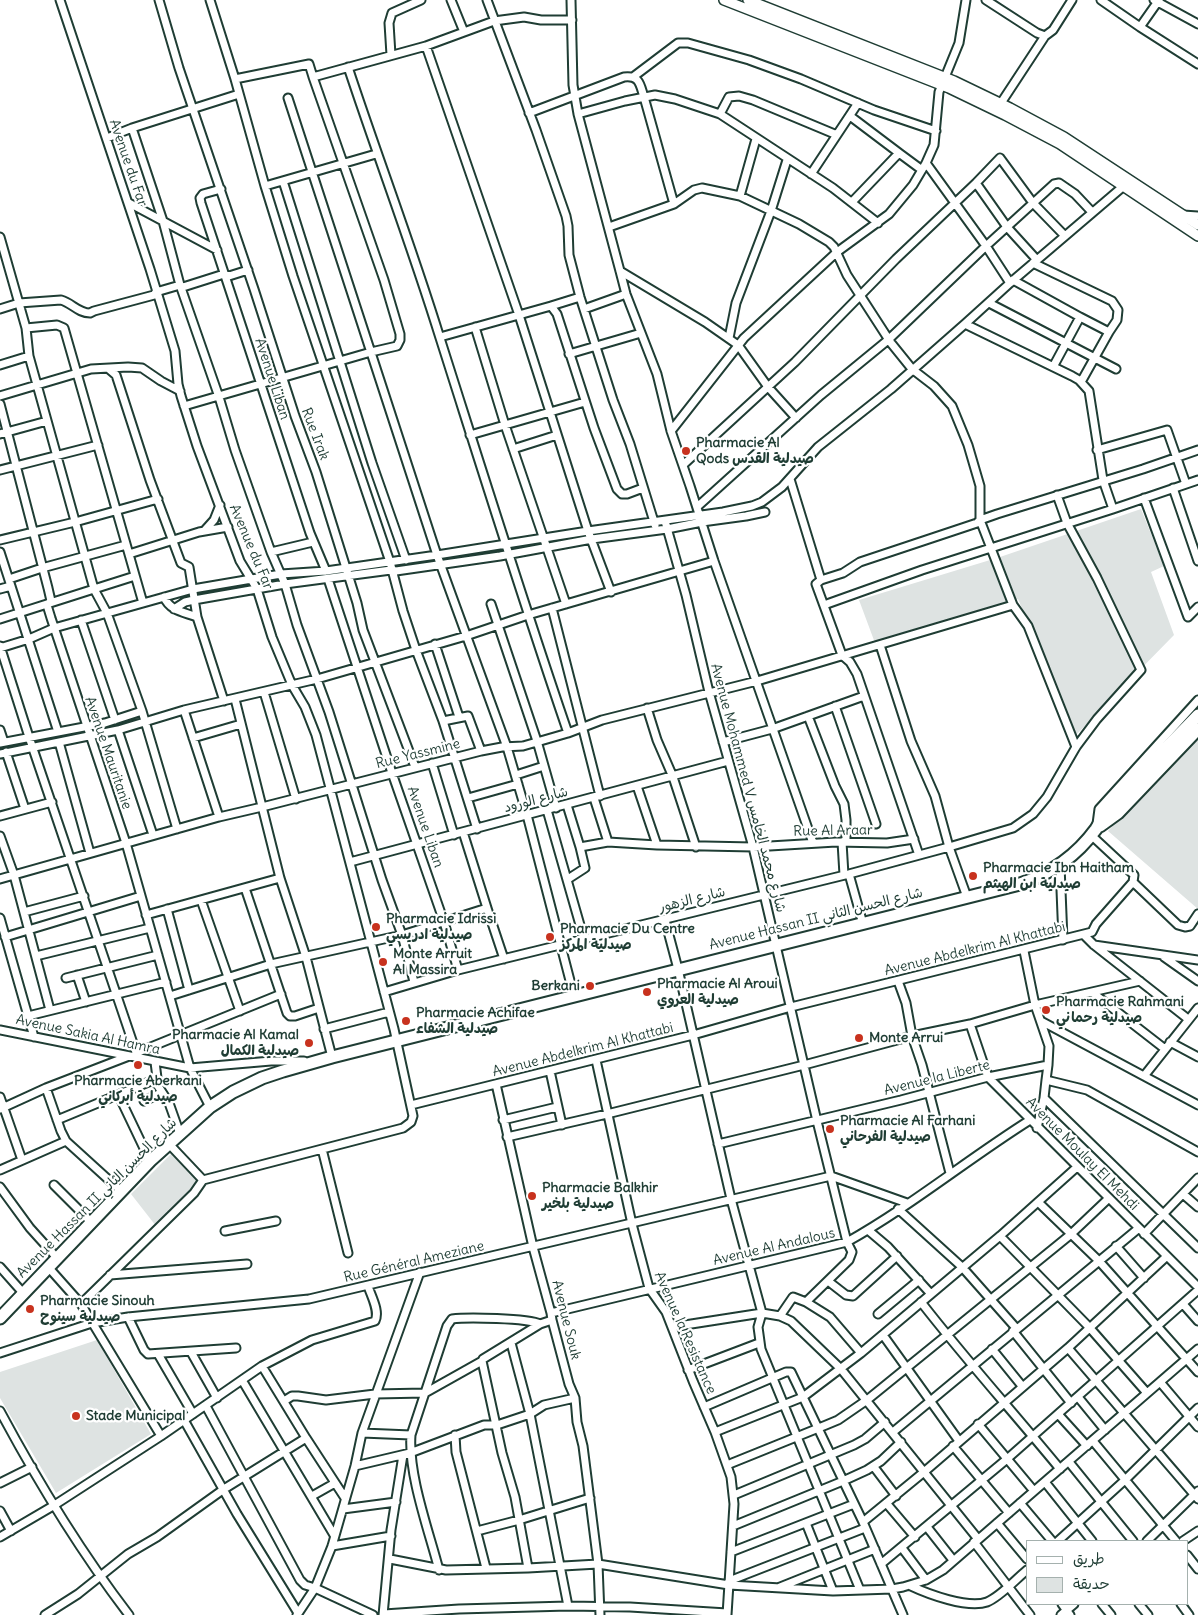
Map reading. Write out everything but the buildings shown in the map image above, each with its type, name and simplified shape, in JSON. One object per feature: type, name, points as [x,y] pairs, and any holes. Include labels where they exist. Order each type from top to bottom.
[{"type":"main road","name":"Avenue Hassan II شارع الحسن الثاني","points":[[1094,832],[1109,808],[1198,715]]},
{"type":"main road","name":"Avenue Hassan II شارع الحسن الثاني","points":[[0,1318],[150,1161],[210,1107],[233,1092],[262,1078],[283,1071],[396,1040],[1036,879],[1060,865],[1094,832],[1118,813],[1198,728]]},
{"type":"street","name":"Avenue du Far","points":[[60,0],[107,138],[175,351],[180,391],[184,406],[240,561],[256,589],[272,637],[316,735],[370,943],[390,1012],[411,1105]]},
{"type":"street","name":"Rue Irak","points":[[159,0],[192,108],[221,189],[282,378],[316,472],[348,572],[363,630],[415,767]]},
{"type":"street","points":[[210,0],[235,79],[264,186],[322,366],[390,562],[416,650],[443,721],[477,829]]},
{"type":"street","points":[[391,55],[390,23],[392,12],[421,0]]},
{"type":"street","points":[[451,0],[464,32]]},
{"type":"street","points":[[487,0],[566,216],[570,255],[580,297],[613,400],[630,444],[656,530]]},
{"type":"street","points":[[571,0],[573,85],[578,114],[626,294],[657,374],[671,431],[714,562],[813,843]]},
{"type":"street","points":[[724,0],[1001,103],[1064,137],[1198,236]]},
{"type":"street","points":[[748,0],[944,82],[1060,144],[1198,225]]},
{"type":"street","points":[[671,431],[738,345],[837,252],[890,214],[922,170],[934,145],[937,103],[959,43],[966,0]]},
{"type":"street","points":[[986,0],[1037,33],[1045,36]]},
{"type":"street","points":[[1001,103],[1045,36],[1052,30],[1072,0]]},
{"type":"street","points":[[1101,0],[1198,64]]},
{"type":"street","points":[[1140,27],[1156,1],[1198,24]]},
{"type":"street","points":[[313,78],[348,66],[426,46],[494,22],[524,17],[541,20],[572,20]]},
{"type":"street","points":[[633,77],[678,44],[688,43],[749,60],[858,103],[936,131]]},
{"type":"street","points":[[426,46],[519,315],[588,531],[611,592]]},
{"type":"street","points":[[184,406],[397,346],[400,340],[400,334],[384,280],[342,164],[310,64],[235,79]]},
{"type":"street","points":[[348,66],[376,154],[440,337],[508,555],[568,733]]},
{"type":"street","points":[[529,113],[624,77],[633,77],[639,81],[674,204]]},
{"type":"street","points":[[107,138],[132,128],[239,94]]},
{"type":"street","points":[[578,114],[655,95],[675,99],[720,114],[852,202],[878,223]]},
{"type":"street","points":[[720,114],[729,98],[739,96],[837,135]]},
{"type":"street","points":[[288,98],[437,556],[516,775],[574,996]]},
{"type":"street","points":[[811,174],[858,103]]},
{"type":"street","points":[[850,116],[922,170]]},
{"type":"street","points":[[132,128],[163,221],[180,285],[271,552],[286,584],[297,625],[317,679],[374,856],[402,935],[414,982]]},
{"type":"street","points":[[740,196],[756,139]]},
{"type":"street","points":[[852,202],[899,153]]},
{"type":"street","points":[[264,186],[313,174],[376,154]]},
{"type":"street","points":[[683,466],[768,387],[1000,158],[1033,203],[1065,236]]},
{"type":"street","points":[[729,338],[736,303],[771,211],[787,160]]},
{"type":"street","points":[[926,163],[1012,281],[1108,332]]},
{"type":"street","points":[[282,181],[372,463],[406,560]]},
{"type":"street","points":[[976,183],[1035,261],[1112,301],[1116,306],[1117,320],[1108,332],[1081,382]]},
{"type":"street","points":[[135,1056],[118,995],[3,664],[0,647],[29,639],[54,628],[193,589],[251,578],[326,570],[348,572],[396,571],[442,566],[508,555],[547,546],[667,529],[700,515],[796,418],[844,375],[888,340],[1007,226],[1054,184],[1059,183],[1075,194],[1092,212]]},
{"type":"street","points":[[174,609],[185,602],[194,600],[286,584],[328,579],[390,562],[665,521],[752,506],[773,494],[790,479],[818,447],[891,389],[1035,261],[1127,184]]},
{"type":"street","points":[[609,227],[674,204],[698,188],[740,196],[830,242],[847,274],[888,340],[912,370],[946,396],[958,418],[980,486],[980,520],[990,548],[1013,605],[1028,626],[1076,747]]},
{"type":"street","name":"Avenue Liban","points":[[221,189],[203,194],[200,198],[201,203],[313,542],[326,570]]},
{"type":"street","points":[[128,203],[217,250]]},
{"type":"street","points":[[1182,215],[1198,216]]},
{"type":"street","points":[[0,237],[2,256],[26,328],[29,356],[84,556],[94,589],[107,613],[142,711],[177,829]]},
{"type":"street","points":[[0,308],[19,303],[61,300],[67,302],[80,312],[90,313],[94,310],[154,295],[156,292],[180,285],[183,286],[224,274],[229,276],[248,270]]},
{"type":"street","points":[[620,271],[680,306],[738,345],[768,387],[796,418]]},
{"type":"street","points":[[584,309],[626,294]]},
{"type":"street","points":[[440,337],[580,297]]},
{"type":"street","points":[[989,303],[1116,368]]},
{"type":"street","points":[[551,306],[557,314],[569,354],[617,489],[622,494],[627,494],[643,488]]},
{"type":"street","points":[[1053,366],[1080,317]]},
{"type":"street","points":[[965,324],[1053,366],[1081,382],[1088,391],[1097,450],[1113,509]]},
{"type":"street","points":[[26,328],[57,325],[64,328],[143,603]]},
{"type":"street","points":[[475,327],[505,425],[566,604]]},
{"type":"street","points":[[569,354],[641,333]]},
{"type":"street","points":[[0,365],[29,356]]},
{"type":"street","points":[[0,396],[92,369],[142,368],[180,391]]},
{"type":"street","points":[[109,369],[116,375],[180,563],[189,567],[197,617],[224,701]]},
{"type":"street","points":[[470,435],[586,402]]},
{"type":"street","name":"Avenue Mauritanie","points":[[0,404],[4,433],[16,466],[51,601],[48,605],[54,628],[126,843],[190,1068],[210,1107]]},
{"type":"street","points":[[4,433],[47,421]]},
{"type":"street","points":[[1097,450],[1167,430],[1186,484]]},
{"type":"street","points":[[513,449],[558,435]]},
{"type":"street","points":[[0,470],[98,445]]},
{"type":"street","points":[[919,855],[854,666],[842,655],[816,584],[821,580],[843,573],[860,562],[977,523],[980,520],[1198,450]]},
{"type":"street","points":[[790,479],[821,580]]},
{"type":"street","points":[[824,604],[1198,480]]},
{"type":"street","points":[[1173,488],[1198,561]]},
{"type":"street","points":[[1057,495],[1067,524]]},
{"type":"street","points":[[1144,498],[1188,617],[1198,608]]},
{"type":"street","points":[[0,540],[158,499]]},
{"type":"street","points":[[205,531],[214,520],[220,505]]},
{"type":"street","points":[[700,515],[746,516],[765,512]]},
{"type":"street","name":"Avenue Mohammed V شارع محمد الخامس","points":[[665,521],[680,573],[709,692],[753,848],[817,1121],[847,1242],[852,1252],[850,1258],[828,1280]]},
{"type":"street","name":"شارع الزهور","points":[[384,992],[458,970],[847,875],[950,847],[1013,828],[1023,822],[1033,814],[1047,797],[1076,747],[1097,718],[1141,670],[1067,524]]},
{"type":"street","points":[[129,554],[205,531],[228,527]]},
{"type":"street","points":[[271,552],[313,542]]},
{"type":"street","points":[[0,589],[42,568],[126,545]]},
{"type":"street","points":[[0,552],[58,732]]},
{"type":"street","points":[[25,809],[3,753],[118,730],[184,710],[317,679],[466,636],[528,615],[714,562]]},
{"type":"street","points":[[0,619],[135,576]]},
{"type":"street","name":"Avenue Liban","points":[[328,579],[392,773],[444,922],[458,970]]},
{"type":"street","points":[[164,597],[166,602],[174,609],[197,617]]},
{"type":"street","points":[[491,604],[537,741],[556,808]]},
{"type":"street","name":"Rue Yassmine","points":[[0,878],[219,817],[296,799],[415,767],[481,751],[523,746],[568,733],[602,720],[757,681],[1013,605]]},
{"type":"street","points":[[552,608],[608,842]]},
{"type":"street","points":[[81,620],[115,720]]},
{"type":"street","points":[[435,644],[459,717]]},
{"type":"street","points":[[880,645],[911,741],[935,796],[967,897]]},
{"type":"street","points":[[264,692],[296,799]]},
{"type":"street","points":[[723,742],[772,729],[864,696]]},
{"type":"street","points":[[235,699],[280,878],[306,957],[332,1057]]},
{"type":"street","points":[[1198,700],[1099,809],[1094,832],[1134,875],[1133,882],[1178,925],[1190,926],[1198,914]]},
{"type":"street","points":[[835,706],[876,824]]},
{"type":"street","points":[[647,708],[657,740],[673,777],[696,847]]},
{"type":"street","points":[[184,710],[219,817]]},
{"type":"street","points":[[0,730],[2,742],[115,720],[142,711]]},
{"type":"street","points":[[443,721],[465,716],[470,718],[481,751]]},
{"type":"street","points":[[808,716],[835,786],[844,804],[846,820],[844,842],[847,875],[863,924]]},
{"type":"street","points":[[193,738],[241,724]]},
{"type":"street","points":[[118,730],[153,836]]},
{"type":"street","points":[[59,742],[90,853]]},
{"type":"street","name":"شارع الورود","points":[[350,862],[728,761]]},
{"type":"street","points":[[432,763],[454,835]]},
{"type":"street","points":[[516,775],[544,766]]},
{"type":"street","points":[[468,798],[518,784]]},
{"type":"street","points":[[637,786],[656,845]]},
{"type":"street","points":[[0,816],[52,802]]},
{"type":"street","points":[[567,805],[585,868],[568,879]]},
{"type":"street","points":[[548,810],[584,939]]},
{"type":"street","points":[[463,832],[504,959]]},
{"type":"street","points":[[0,836],[14,875],[50,1010]]},
{"type":"street","name":"Rue Al Araar","points":[[580,847],[608,842],[753,848],[813,843],[887,843],[914,840]]},
{"type":"street","points":[[1060,865],[1063,940]]},
{"type":"street","points":[[146,915],[280,878]]},
{"type":"street","name":"Avenue Abdelkrim Al Khattabi","points":[[411,1105],[693,1035],[791,1007],[1084,935],[1092,932],[1096,924],[1133,882]]},
{"type":"street","points":[[246,888],[287,1013],[290,1016],[319,1008]]},
{"type":"street","points":[[24,912],[84,896]]},
{"type":"street","points":[[5,937],[141,896]]},
{"type":"street","points":[[201,900],[240,1011]]},
{"type":"street","points":[[170,996],[271,964],[402,935],[487,908]]},
{"type":"street","points":[[167,909],[189,990]]},
{"type":"street","points":[[0,918],[34,1037]]},
{"type":"street","points":[[665,920],[731,1199],[762,1313],[758,1328],[759,1342],[796,1438],[860,1590]]},
{"type":"street","points":[[36,956],[150,928]]},
{"type":"street","points":[[1084,935],[1188,1019]]},
{"type":"street","points":[[1094,945],[1198,960]]},
{"type":"street","points":[[1024,951],[1036,1005],[1048,1046],[1044,1098],[1038,1128]]},
{"type":"street","points":[[66,978],[158,955]]},
{"type":"street","points":[[1162,955],[1198,981]]},
{"type":"street","points":[[77,975],[86,1002]]},
{"type":"street","points":[[898,981],[906,1004],[912,1036],[922,1064],[950,1173]]},
{"type":"street","points":[[507,1137],[607,1114],[912,1036],[970,1024],[1036,1005],[1140,981]]},
{"type":"street","points":[[28,1016],[166,982]]},
{"type":"street","points":[[1093,992],[1165,1049]]},
{"type":"street","points":[[2,1108],[46,1088],[135,1056],[280,994]]},
{"type":"street","points":[[1144,1076],[1198,1008]]},
{"type":"street","points":[[324,1029],[390,1012]]},
{"type":"street","points":[[1041,1021],[1198,1105]]},
{"type":"street","name":"Avenue Moulay El Mehdi","points":[[970,1024],[988,1077],[1198,1288]]},
{"type":"street","name":"Avenue Sakia Al Hamra","points":[[0,1030],[190,1068],[271,1061],[320,1061]]},
{"type":"street","points":[[1170,1042],[1198,1057]]},
{"type":"street","name":"Avenue la Resistance","points":[[596,1060],[632,1224],[649,1288],[662,1305],[672,1327],[688,1370],[716,1432],[731,1477],[734,1496],[727,1614]]},
{"type":"street","points":[[155,1062],[156,1079],[180,1134]]},
{"type":"street","name":"Avenue la Liberte","points":[[718,1144],[817,1121],[988,1077],[1048,1065]]},
{"type":"street","points":[[550,1071],[562,1124]]},
{"type":"street","points":[[56,1120],[119,1096],[156,1079]]},
{"type":"street","points":[[1046,1080],[1087,1090],[1198,1152]]},
{"type":"street","name":"Avenue Souk","points":[[496,1084],[533,1247],[569,1384],[575,1398],[598,1564],[600,1615]]},
{"type":"street","points":[[46,1088],[56,1120],[66,1141],[121,1191]]},
{"type":"street","points":[[144,1101],[161,1093]]},
{"type":"street","points":[[119,1096],[150,1161]]},
{"type":"street","points":[[0,1097],[2,1108],[22,1160]]},
{"type":"street","points":[[1044,1098],[1198,1248]]},
{"type":"street","points":[[81,1304],[194,1194],[203,1180],[403,1128],[411,1122],[413,1116],[411,1105]]},
{"type":"street","points":[[503,1120],[557,1107]]},
{"type":"street","name":"Avenue Al Andalous","points":[[540,1324],[552,1317],[649,1288],[847,1242],[868,1230],[1030,1120]]},
{"type":"street","points":[[0,1170],[66,1141]]},
{"type":"street","points":[[169,1144],[203,1180]]},
{"type":"street","points":[[322,1149],[348,1253]]},
{"type":"street","points":[[716,1432],[803,1397],[883,1335],[1000,1236],[1077,1167]]},
{"type":"street","points":[[831,1176],[907,1203]]},
{"type":"street","name":"Rue Général Ameziane","points":[[0,1353],[92,1323],[128,1317],[297,1300],[368,1286],[420,1272],[831,1176]]},
{"type":"street","points":[[1144,1234],[1198,1178]]},
{"type":"street","points":[[54,1185],[91,1222]]},
{"type":"street","points":[[0,1187],[30,1228],[58,1259]]},
{"type":"street","points":[[1183,1194],[1198,1207]]},
{"type":"street","points":[[727,1465],[838,1420],[867,1400],[1031,1267],[1109,1198]]},
{"type":"street","points":[[1038,1202],[1099,1261],[1198,1372]]},
{"type":"street","points":[[898,1209],[962,1267],[991,1300],[1071,1403]]},
{"type":"street","points":[[225,1231],[276,1222]]},
{"type":"street","points":[[893,1432],[1138,1228]]},
{"type":"street","points":[[868,1230],[897,1256],[931,1294]]},
{"type":"street","points":[[1000,1236],[1089,1328],[1148,1393]]},
{"type":"street","points":[[1116,1246],[1144,1278]]},
{"type":"street","points":[[806,1302],[828,1280],[845,1294],[853,1296],[897,1256]]},
{"type":"street","points":[[729,1583],[839,1538],[864,1525],[956,1443],[1068,1348],[1166,1256]]},
{"type":"street","points":[[110,1276],[247,1264]]},
{"type":"street","points":[[0,1267],[24,1294]]},
{"type":"street","points":[[49,1268],[81,1304],[161,1436]]},
{"type":"street","points":[[184,1420],[237,1514],[298,1614],[315,1588],[332,1546],[355,1466],[362,1433],[420,1272]]},
{"type":"street","points":[[878,1314],[918,1280]]},
{"type":"street","points":[[0,1538],[161,1436],[262,1366],[312,1340],[375,1321],[377,1318],[376,1310],[368,1286]]},
{"type":"street","points":[[881,1564],[1007,1459],[1183,1304],[1198,1288]]},
{"type":"street","points":[[780,1316],[793,1298],[797,1297],[830,1317],[861,1353]]},
{"type":"street","points":[[922,1302],[946,1335],[1060,1470]]},
{"type":"street","points":[[1183,1304],[1198,1321]]},
{"type":"street","points":[[672,1327],[762,1313],[780,1316],[791,1321],[841,1369],[885,1422],[951,1505],[1030,1615]]},
{"type":"street","points":[[128,1317],[146,1353],[151,1355],[236,1348]]},
{"type":"street","points":[[284,1401],[292,1396],[326,1400],[375,1394],[424,1393],[482,1361],[540,1324],[535,1321],[452,1319],[447,1326],[424,1393],[406,1454],[391,1536],[384,1614],[459,1609],[568,1606],[600,1606],[727,1614]]},
{"type":"street","points":[[883,1335],[982,1480],[1009,1512]]},
{"type":"street","points":[[688,1370],[759,1342]]},
{"type":"street","points":[[511,1343],[530,1414],[568,1606]]},
{"type":"street","points":[[1068,1348],[1197,1495],[1148,1540]]},
{"type":"street","points":[[992,1349],[1022,1386]]},
{"type":"street","points":[[390,1559],[440,1570],[598,1564],[729,1583],[834,1591],[892,1589],[911,1586],[926,1580],[954,1560],[1198,1349]]},
{"type":"street","points":[[191,1352],[217,1398]]},
{"type":"street","points":[[158,1354],[193,1414]]},
{"type":"street","points":[[482,1361],[502,1453],[515,1497],[528,1568]]},
{"type":"street","points":[[262,1366],[345,1498]]},
{"type":"street","points":[[704,1407],[791,1372],[864,1525],[903,1615]]},
{"type":"street","points":[[242,1380],[334,1535]]},
{"type":"street","points":[[1160,1382],[1198,1427]]},
{"type":"street","points":[[1078,1397],[1105,1430]]},
{"type":"street","points":[[355,1466],[406,1454],[484,1425],[497,1425],[530,1414],[544,1405],[575,1398]]},
{"type":"street","points":[[206,1406],[300,1580],[305,1585],[373,1615]]},
{"type":"street","points":[[1059,1540],[1125,1480],[1198,1408]]},
{"type":"street","points":[[0,1411],[53,1506],[129,1615]]},
{"type":"street","points":[[1058,1414],[1125,1480],[1175,1540]]},
{"type":"street","points":[[734,1496],[831,1456],[865,1439],[885,1422]]},
{"type":"street","points":[[978,1424],[1034,1491]]},
{"type":"street","points":[[362,1433],[411,1435]]},
{"type":"street","points":[[455,1436],[456,1452],[486,1568]]},
{"type":"street","points":[[45,1615],[78,1594],[128,1554],[224,1489],[306,1438]]},
{"type":"street","points":[[732,1526],[874,1467],[901,1442]]},
{"type":"street","points":[[406,1454],[440,1570]]},
{"type":"street","points":[[1069,1462],[1132,1540]]},
{"type":"street","points":[[0,1483],[32,1467]]},
{"type":"street","points":[[874,1467],[896,1496]]},
{"type":"street","points":[[1045,1482],[1091,1540]]},
{"type":"street","points":[[312,1496],[335,1483]]},
{"type":"street","points":[[477,1531],[590,1498]]},
{"type":"street","points":[[343,1509],[396,1502]]},
{"type":"street","points":[[1020,1503],[1051,1540]]},
{"type":"street","points":[[731,1552],[854,1504]]},
{"type":"street","points":[[887,1504],[914,1537]]},
{"type":"street","points":[[0,1511],[11,1531]]},
{"type":"street","points":[[806,1523],[834,1591]]},
{"type":"street","points":[[997,1523],[1026,1558]]},
{"type":"street","points":[[927,1527],[954,1560]]},
{"type":"street","points":[[1184,1540],[1198,1531]]},
{"type":"street","points":[[332,1546],[391,1536]]},
{"type":"street","points":[[902,1548],[926,1580]]},
{"type":"street","points":[[778,1588],[875,1549]]},
{"type":"street","points":[[1188,1556],[1198,1569]]},
{"type":"street","points":[[911,1586],[931,1595],[979,1604],[990,1601],[1026,1571]]},
{"type":"street","points":[[1103,1605],[1111,1615]]},
{"type":"street","points":[[1140,1605],[1148,1615]]},
{"type":"green space","points":[[1141,509],[1164,566],[1151,572],[1174,635],[1076,735],[1018,599],[875,643],[859,600],[1000,557]]},
{"type":"green space","points":[[1198,735],[1198,909],[1108,831]]},
{"type":"green space","points":[[171,1154],[200,1183],[156,1226],[131,1194]]},
{"type":"green space","name":"Stade Municipal","points":[[97,1340],[151,1434],[56,1493],[0,1398],[0,1372]]},
{"type":"place","name":"Pharmacie Al Qods صيدلية القدس","points":[[686,451]]},
{"type":"place","name":"Pharmacie Ibn Haitham صيدلية ابن الهيثم","points":[[973,876]]},
{"type":"place","name":"Pharmacie Idrissi صيدلية ادريسي","points":[[376,927]]},
{"type":"place","name":"Pharmacie Du Centre صيدلية المركز","points":[[550,937]]},
{"type":"place","name":"Monte Arruit Al Massira","points":[[383,962]]},
{"type":"place","name":"Berkani","points":[[590,986]]},
{"type":"place","name":"Pharmacie Al Aroui صيدلية العروي","points":[[647,992]]},
{"type":"place","name":"Pharmacie Rahmani صيدلية رحماني","points":[[1046,1010]]},
{"type":"place","name":"Pharmacie Achifae صيدلية الشفاء","points":[[406,1021]]},
{"type":"place","name":"Monte Arrui","points":[[859,1038]]},
{"type":"place","name":"Pharmacie Al Kamal صيدلية الكمال","points":[[309,1043]]},
{"type":"place","name":"Pharmacie Aberkani صيدلية أبركاني","points":[[138,1065]]},
{"type":"place","name":"Pharmacie Al Farhani صيدلية الفرحاني","points":[[830,1129]]},
{"type":"place","name":"Pharmacie Balkhir صيدلية بلخير","points":[[532,1196]]},
{"type":"place","name":"Pharmacie Sinouh صيدلية سينوح","points":[[30,1309]]},
{"type":"place","name":"Stade Municipal","points":[[76,1416]]}]
